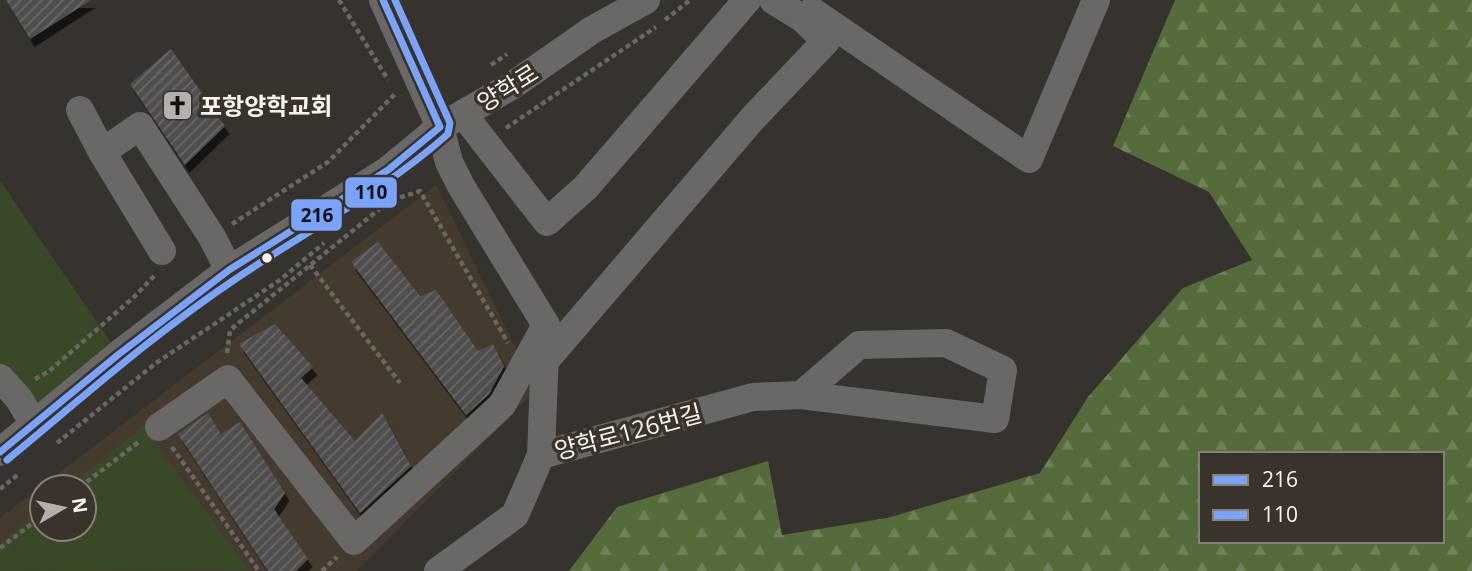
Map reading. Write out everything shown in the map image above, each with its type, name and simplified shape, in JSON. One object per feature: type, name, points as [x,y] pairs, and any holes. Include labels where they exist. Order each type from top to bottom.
[{"type":"street","points":[[383,0],[451,121],[547,222],[586,187],[747,0]]},
{"type":"street","name":"양학로","points":[[0,452],[43,436],[119,354],[229,270],[388,170],[451,121],[513,85],[592,30],[646,0]]},
{"type":"street","points":[[159,427],[228,379],[354,541],[502,405],[534,363],[826,41],[802,18],[773,0]]},
{"type":"street","points":[[797,0],[1029,159],[1096,0]]},
{"type":"street","points":[[80,110],[162,251]]},
{"type":"street","name":"양학로126번길","points":[[451,121],[449,162],[546,326],[534,363],[541,455],[753,397],[801,395],[996,419],[1003,370],[946,343],[859,345],[801,395]]},
{"type":"street","points":[[103,152],[140,126],[212,237],[229,270]]},
{"type":"street","points":[[0,378],[19,399],[43,436]]},
{"type":"street","points":[[438,571],[515,515],[541,455]]},
{"type":"path","points":[[339,0],[397,94],[367,124]]},
{"type":"path","points":[[496,134],[610,60],[690,0]]},
{"type":"path","points":[[486,69],[496,61]]},
{"type":"path","points":[[228,379],[230,330],[390,201],[420,191],[534,363]]},
{"type":"path","points":[[43,436],[280,280],[332,237]]},
{"type":"path","points":[[310,265],[400,383]]},
{"type":"path","points":[[98,473],[159,427],[259,571]]},
{"type":"path","points":[[0,489],[21,472]]},
{"type":"path","points":[[0,548],[28,527]]},
{"type":"shaded area","points":[[436,185],[536,390],[357,571],[0,571],[0,518],[28,497],[28,543],[98,543],[98,473],[59,473]]},
{"type":"green space","points":[[1175,0],[1472,0],[1472,571],[569,571],[617,507],[768,461],[782,535],[887,518],[1040,473],[1088,397],[1183,288],[1252,260],[1209,192],[1113,146]]},
{"type":"green space","points":[[0,181],[119,354],[35,426],[0,383]]},
{"type":"green space","points":[[143,426],[249,570],[0,571],[0,544],[28,521],[28,543],[98,543],[98,473],[86,473]]},
{"type":"building","points":[[6,0],[91,0],[30,39]]},
{"type":"building","name":"포항양학교회","points":[[171,49],[225,126],[185,165],[130,84]]},
{"type":"building","points":[[378,242],[420,296],[436,290],[478,351],[493,344],[504,366],[489,394],[466,415],[351,262]]},
{"type":"building","points":[[275,324],[313,367],[301,378],[355,441],[382,413],[411,466],[360,513],[239,344]]},
{"type":"building","points":[[208,413],[221,434],[240,422],[285,493],[274,509],[308,559],[296,571],[268,571],[178,434]]},
{"type":"transit line","name":"216","points":[[0,452],[119,354],[229,270],[388,170],[440,127],[383,0]]},
{"type":"transit line","name":"110","points":[[7,460],[177,320],[237,278],[372,192],[448,134],[450,123],[395,0]]},
{"type":"place","name":"포항양학교회","points":[[177,105]]}]
